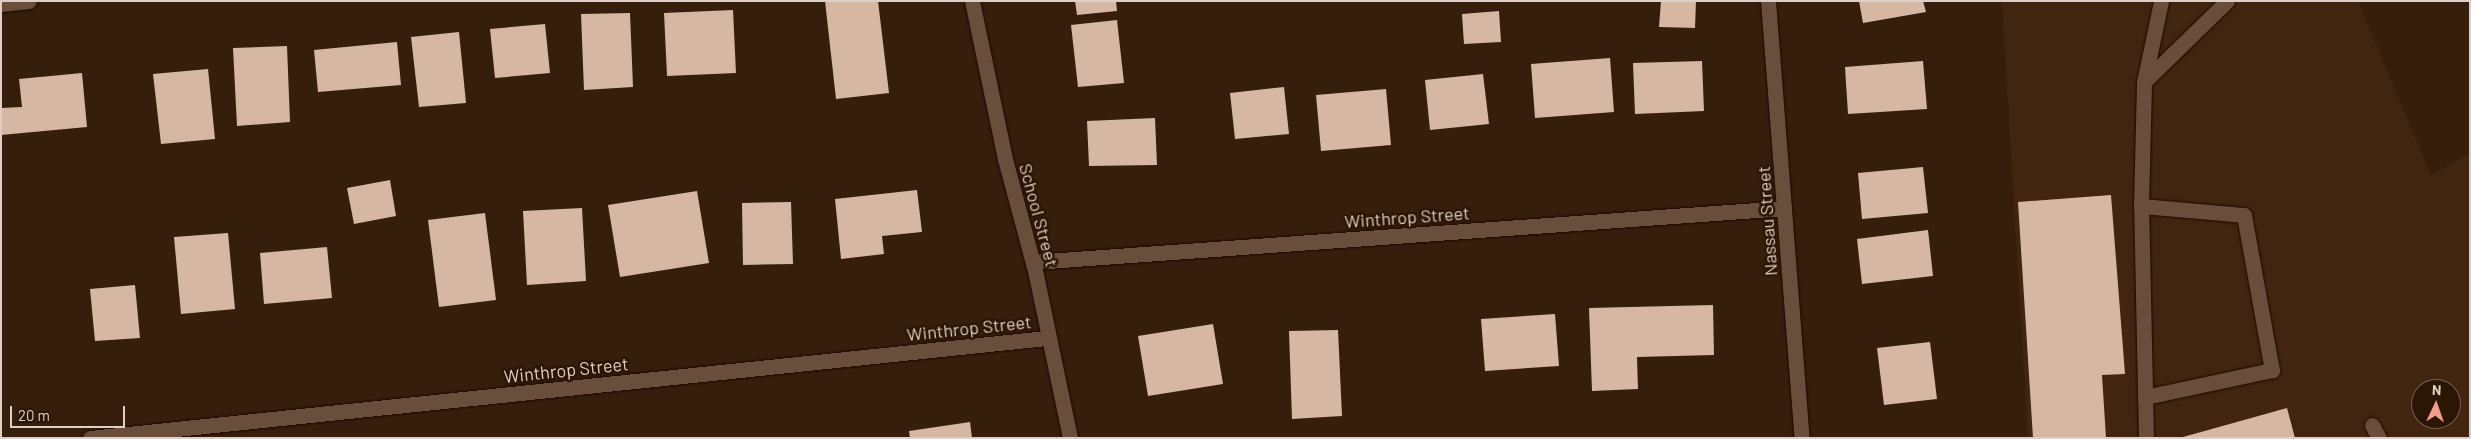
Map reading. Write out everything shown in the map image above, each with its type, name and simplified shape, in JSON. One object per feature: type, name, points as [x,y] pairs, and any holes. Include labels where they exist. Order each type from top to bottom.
[{"type":"street","points":[[1,4],[29,1]]},
{"type":"street","name":"School Street","points":[[972,1],[1005,159],[1033,262],[1047,338],[1070,438]]},
{"type":"street","name":"Nassau Street","points":[[1768,1],[1802,438]]},
{"type":"street","points":[[2146,438],[2141,206],[2144,82],[2161,1]]},
{"type":"street","points":[[2144,82],[2227,1]]},
{"type":"street","points":[[2141,206],[2244,215],[2272,370],[2145,397]]},
{"type":"street","name":"Winthrop Street","points":[[1033,262],[1784,208]]},
{"type":"street","name":"Winthrop Street","points":[[90,438],[1047,338]]},
{"type":"shaded area","points":[[2002,1],[2358,1],[2431,175],[2470,153],[2470,438],[2028,438]]},
{"type":"building","points":[[825,1],[878,1],[889,93],[836,99]]},
{"type":"building","points":[[1075,1],[1116,1],[1117,11],[1077,15]]},
{"type":"building","points":[[1661,1],[1696,1],[1695,28],[1659,27]]},
{"type":"building","points":[[1859,1],[1923,1],[1926,12],[1863,23]]},
{"type":"building","points":[[733,10],[736,73],[667,76],[664,13]]},
{"type":"building","points":[[1499,11],[1501,42],[1464,44],[1462,14]]},
{"type":"building","points":[[630,13],[633,87],[584,90],[581,14]]},
{"type":"building","points":[[1117,20],[1124,83],[1078,87],[1071,25]]},
{"type":"building","points":[[545,24],[550,73],[495,78],[490,29]]},
{"type":"building","points":[[459,32],[466,103],[419,107],[411,37]]},
{"type":"building","points":[[397,42],[401,85],[318,92],[314,50]]},
{"type":"building","points":[[287,46],[290,122],[237,126],[233,48]]},
{"type":"building","points":[[1610,58],[1614,112],[1535,118],[1531,64]]},
{"type":"building","points":[[1702,61],[1704,111],[1635,114],[1633,63]]},
{"type":"building","points":[[1923,61],[1927,109],[1848,114],[1845,67]]},
{"type":"building","points":[[208,69],[215,139],[161,144],[153,74]]},
{"type":"building","points":[[82,73],[87,127],[1,135],[1,108],[22,107],[19,79]]},
{"type":"building","points":[[1483,74],[1489,124],[1430,130],[1425,80]]},
{"type":"building","points":[[1284,87],[1289,134],[1235,139],[1230,93]]},
{"type":"building","points":[[1386,89],[1391,145],[1321,151],[1316,95]]},
{"type":"building","points":[[1155,118],[1157,165],[1089,166],[1087,121]]},
{"type":"building","points":[[1923,167],[1928,213],[1862,219],[1858,173]]},
{"type":"building","points":[[390,180],[396,216],[354,224],[347,188]]},
{"type":"building","points":[[917,190],[922,232],[882,236],[884,254],[841,259],[835,199]]},
{"type":"building","points":[[697,191],[709,263],[620,277],[608,205]]},
{"type":"building","points":[[2111,195],[2125,374],[2102,375],[2106,438],[2033,438],[2018,202]]},
{"type":"building","points":[[791,202],[793,264],[743,265],[742,203]]},
{"type":"building","points":[[582,208],[586,281],[527,285],[523,211]]},
{"type":"building","points":[[485,213],[496,300],[439,307],[428,220]]},
{"type":"building","points":[[1928,230],[1933,276],[1862,284],[1857,239]]},
{"type":"building","points":[[228,233],[235,309],[181,314],[174,237]]},
{"type":"building","points":[[327,247],[332,298],[264,304],[260,253]]},
{"type":"building","points":[[135,285],[140,338],[95,341],[90,289]]},
{"type":"building","points":[[1713,305],[1714,355],[1637,357],[1638,389],[1592,391],[1589,308]]},
{"type":"building","points":[[1555,314],[1559,366],[1485,371],[1481,319]]},
{"type":"building","points":[[1213,324],[1223,384],[1148,396],[1138,336]]},
{"type":"building","points":[[1338,330],[1342,416],[1292,419],[1289,331]]},
{"type":"building","points":[[1930,342],[1937,399],[1884,405],[1877,348]]},
{"type":"building","points":[[2287,408],[2295,438],[2183,438],[2183,437]]},
{"type":"building","points":[[970,422],[972,438],[910,438],[909,431]]}]
